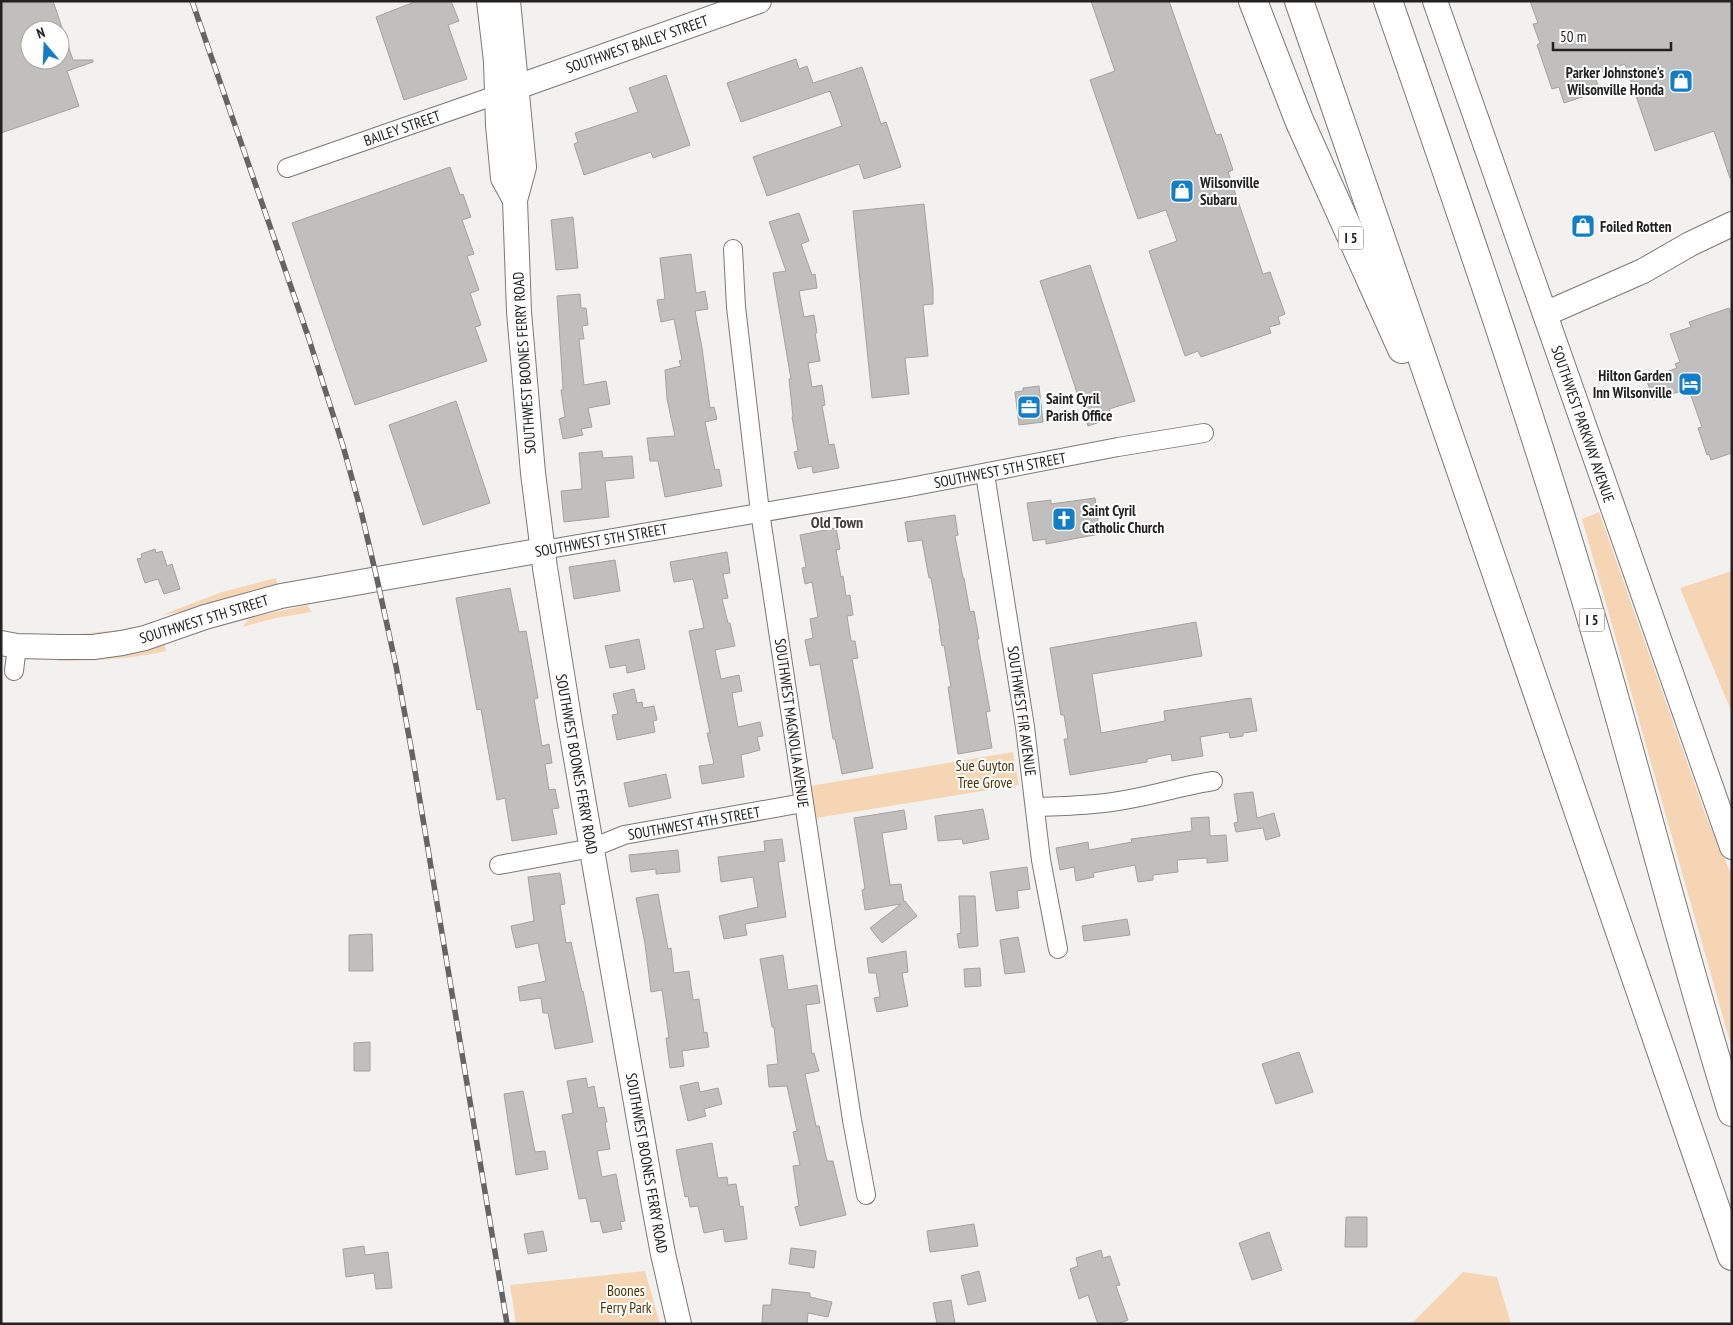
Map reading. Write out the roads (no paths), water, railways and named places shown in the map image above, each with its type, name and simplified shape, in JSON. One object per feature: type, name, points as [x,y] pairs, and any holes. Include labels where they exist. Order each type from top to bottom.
[{"type":"highway","name":"I 5","points":[[1253,1],[1321,172],[1372,285],[1460,470]]},
{"type":"highway","name":"I 5","points":[[1299,1],[1732,1256]]},
{"type":"highway","name":"I 5","points":[[1388,1],[1495,313],[1559,511],[1592,619],[1700,1008],[1732,1112]]},
{"type":"street","name":"SOUTHWEST BOONES FERRY ROAD","points":[[489,1],[496,61],[507,91],[524,168],[515,200],[519,312],[533,473],[543,550],[570,724],[654,1206],[679,1324]]},
{"type":"street","name":"SOUTHWEST BOONES FERRY ROAD","points":[[507,91],[508,1]]},
{"type":"street","name":"SOUTHWEST BAILEY STREET","points":[[507,91],[758,1]]},
{"type":"street","name":"SOUTHWEST PARKWAY AVENUE","points":[[1435,1],[1732,847]]},
{"type":"street","name":"BAILEY STREET","points":[[287,168],[507,91]]},
{"type":"street","points":[[1545,314],[1643,272],[1690,244],[1732,224]]},
{"type":"street","name":"SOUTHWEST MAGNOLIA AVENUE","points":[[733,249],[736,306],[760,512],[852,1120],[866,1195]]},
{"type":"street","name":"SOUTHWEST 5TH STREET","points":[[9,645],[93,647],[122,643],[145,638],[281,596],[984,474],[1118,447],[1204,433]]},
{"type":"street","name":"SOUTHWEST FIR AVENUE","points":[[984,474],[1025,727],[1041,860],[1058,949]]},
{"type":"street","points":[[9,645],[14,671]]},
{"type":"street","points":[[1036,808],[1096,804],[1135,798],[1213,780]]},
{"type":"street","name":"SOUTHWEST 4TH STREET","points":[[499,865],[592,848],[624,835],[803,803]]},
{"type":"railway","points":[[192,1],[308,336],[343,446],[361,511],[396,666],[412,753],[507,1324]]},
{"type":"place","name":"Parker Johnstone's Wilsonville Honda","points":[[1681,81]]},
{"type":"place","name":"Wilsonville Subaru","points":[[1182,191]]},
{"type":"place","name":"Foiled Rotten","points":[[1583,226]]},
{"type":"place","name":"Hilton Garden Inn Wilsonville","points":[[1690,384]]},
{"type":"place","name":"Saint Cyril Parish Office","points":[[1029,407]]},
{"type":"place","name":"Saint Cyril Catholic Church","points":[[1064,519]]},
{"type":"district","name":"Old Town","points":[[837,522]]},
{"type":"park label","name":"Sue Guyton Tree Grove","points":[[985,774]]},
{"type":"park label","name":"Boones Ferry Park","points":[[626,1298]]}]
